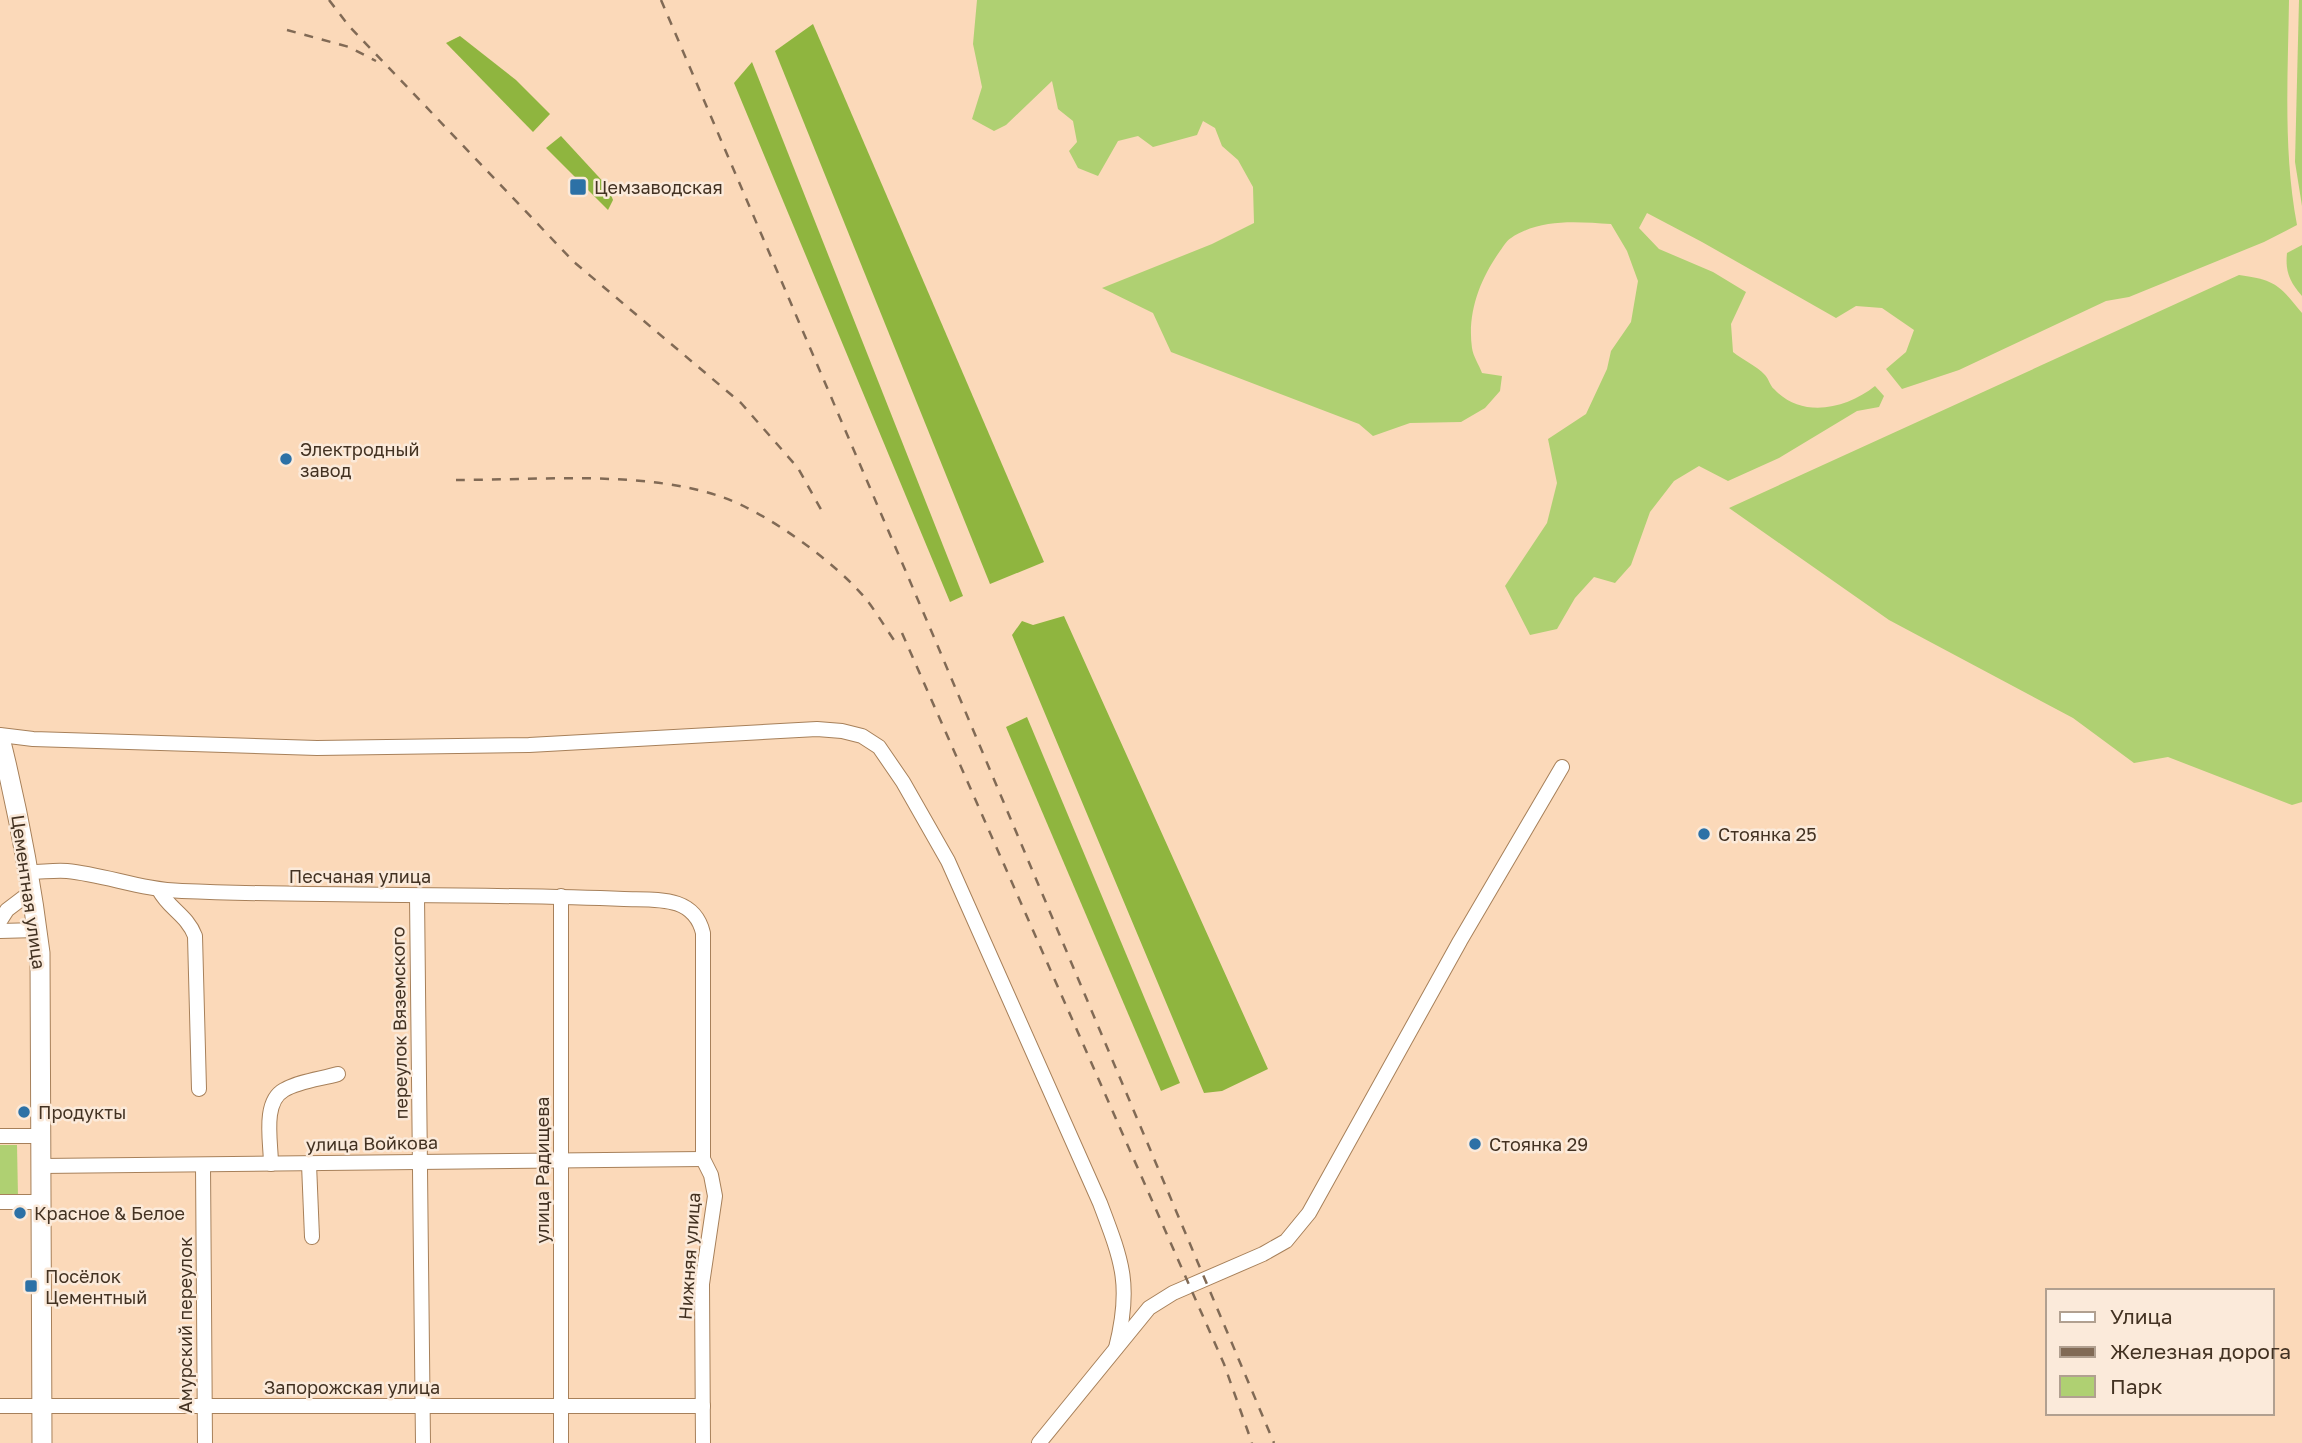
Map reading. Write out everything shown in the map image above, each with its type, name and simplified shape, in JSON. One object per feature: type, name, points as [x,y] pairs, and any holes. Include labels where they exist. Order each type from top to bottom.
[{"type":"main road","name":"Цементная улица","points":[[0,737],[31,881],[40,953],[42,1443]]},
{"type":"street","points":[[0,737],[317,748],[529,745],[817,729],[862,736],[879,747],[904,782],[948,861],[1100,1203],[1117,1249],[1125,1281],[1124,1317],[1116,1348]]},
{"type":"street","points":[[1040,1443],[1149,1308],[1173,1293],[1264,1254],[1286,1241],[1309,1213],[1460,941],[1562,767]]},
{"type":"street","name":"Песчаная улица","points":[[31,881],[74,872],[159,890],[290,895],[561,896],[663,900],[691,909]]},
{"type":"street","points":[[0,921],[31,881]]},
{"type":"street","points":[[159,890],[190,923],[195,936],[199,1089]]},
{"type":"street","name":"переулок Вяземского","points":[[417,896],[423,1443]]},
{"type":"street","name":"улица Радищева","points":[[561,896],[561,1443]]},
{"type":"street","name":"Нижняя улица","points":[[691,909],[700,920],[703,933],[704,1159],[711,1175],[715,1196],[702,1284],[704,1443]]},
{"type":"street","points":[[0,932],[37,930]]},
{"type":"street","points":[[271,1164],[271,1106],[275,1096],[285,1089],[338,1074]]},
{"type":"street","points":[[0,1136],[41,1136]]},
{"type":"street","name":"улица Войкова","points":[[41,1166],[704,1159]]},
{"type":"street","points":[[309,1164],[312,1237]]},
{"type":"street","name":"Амурский переулок","points":[[203,1165],[205,1443]]},
{"type":"street","points":[[0,1202],[41,1202]]},
{"type":"street","name":"Запорожская улица","points":[[0,1406],[703,1406]]},
{"type":"green space","points":[[977,0],[2289,0],[2288,141],[2297,225],[2264,242],[2129,297],[2106,301],[1959,370],[1902,389],[1886,369],[1906,352],[1914,330],[1882,308],[1856,306],[1836,318],[1647,213],[1639,228],[1659,249],[1713,272],[1746,292],[1731,324],[1733,352],[1762,372],[1773,388],[1785,398],[1811,407],[1824,407],[1851,400],[1875,386],[1884,396],[1879,407],[1857,411],[1779,458],[1728,481],[1699,466],[1674,481],[1650,512],[1631,565],[1615,583],[1594,577],[1575,598],[1557,629],[1530,635],[1505,586],[1547,523],[1557,483],[1548,439],[1586,414],[1607,369],[1611,351],[1631,322],[1638,281],[1627,251],[1611,224],[1547,224],[1509,239],[1481,285],[1471,322],[1475,357],[1482,373],[1502,376],[1500,391],[1485,408],[1461,422],[1410,423],[1373,436],[1359,424],[1171,352],[1153,313],[1102,288],[1212,244],[1254,223],[1253,187],[1238,160],[1222,146],[1215,128],[1203,121],[1197,135],[1153,147],[1138,136],[1118,141],[1098,176],[1078,168],[1069,151],[1077,142],[1073,121],[1058,109],[1052,81],[1006,125],[994,131],[972,119],[982,87],[973,44]]},
{"type":"green space","points":[[2299,0],[2302,0],[2302,206],[2295,162]]},
{"type":"green space","points":[[813,24],[1044,562],[990,584],[775,51]]},
{"type":"green space","points":[[460,36],[516,80],[550,114],[533,132],[446,43]]},
{"type":"green space","points":[[752,62],[963,596],[950,602],[734,83]]},
{"type":"green space","points":[[561,136],[608,187],[613,200],[608,210],[546,148]]},
{"type":"green space","points":[[2302,245],[2302,296],[2289,276],[2287,253]]},
{"type":"green space","points":[[2239,275],[2276,285],[2302,313],[2302,802],[2292,805],[2168,757],[2134,763],[2073,718],[1889,620],[1729,508]]},
{"type":"green space","points":[[1064,616],[1268,1069],[1222,1091],[1204,1093],[1012,635],[1022,621],[1033,625]]},
{"type":"green space","points":[[1027,717],[1180,1083],[1161,1091],[1006,727]]},
{"type":"green space","points":[[0,1145],[17,1145],[18,1197],[0,1197]]},
{"type":"railway","points":[[329,0],[349,26],[574,262],[741,403],[798,468],[824,515]]},
{"type":"railway","points":[[661,0],[1274,1443]]},
{"type":"railway","points":[[287,30],[349,47],[376,61]]},
{"type":"railway","points":[[456,480],[626,480],[660,483],[722,497],[760,514],[800,540],[837,570],[866,599],[896,643]]},
{"type":"railway","points":[[902,633],[1224,1364],[1252,1443]]},
{"type":"place","name":"Цемзаводская","points":[[578,187]]},
{"type":"place","name":"Электродный завод","points":[[286,459]]},
{"type":"place","name":"Стоянка 25","points":[[1704,834]]},
{"type":"place","name":"Продукты","points":[[24,1112]]},
{"type":"place","name":"Стоянка 29","points":[[1475,1144]]},
{"type":"place","name":"Красное & Белое","points":[[20,1213]]},
{"type":"place","name":"Посёлок Цементный","points":[[31,1286]]}]
